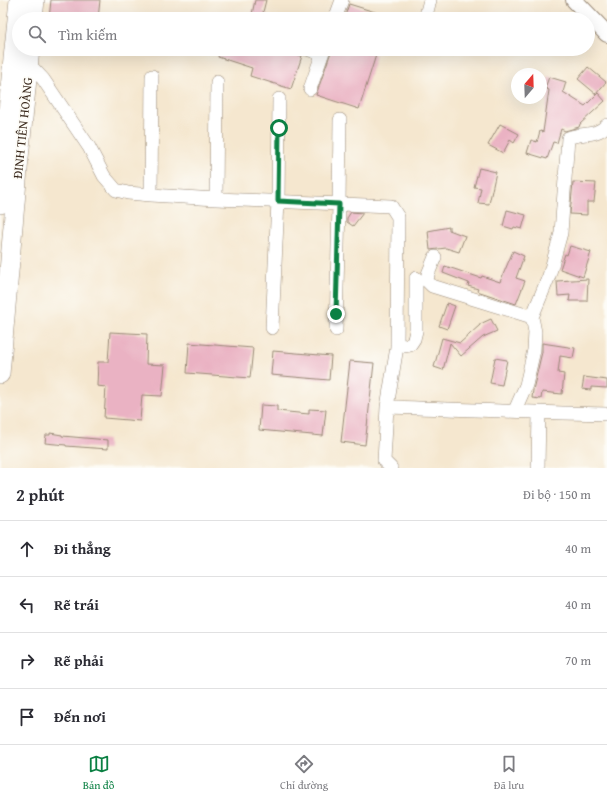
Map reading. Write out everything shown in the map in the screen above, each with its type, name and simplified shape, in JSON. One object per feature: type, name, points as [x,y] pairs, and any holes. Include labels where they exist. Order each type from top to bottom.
[{"type":"highway","name":"ĐINH TIÊN HOÀNG","points":[[17,12],[19,0]]},
{"type":"highway","points":[[34,12],[35,0]]},
{"type":"highway","name":"ĐINH TIÊN HOÀNG","points":[[0,204],[5,77],[12,38]]},
{"type":"highway","name":"ĐINH TIÊN HOÀNG","points":[[0,374],[29,56]]},
{"type":"main road","points":[[574,0],[586,12]]},
{"type":"main road","points":[[595,22],[607,34]]},
{"type":"street","points":[[338,12],[342,0]]},
{"type":"street","points":[[426,12],[430,0]]},
{"type":"street","points":[[29,56],[36,70],[89,147],[104,176],[116,190],[128,193],[216,199],[391,206],[398,217],[397,347],[387,407],[384,461],[391,468]]},
{"type":"street","points":[[310,89],[321,56]]},
{"type":"street","points":[[151,195],[152,76]]},
{"type":"street","points":[[216,199],[217,82]]},
{"type":"street","points":[[272,328],[278,201],[279,99]]},
{"type":"street","points":[[336,330],[340,120]]},
{"type":"street","points":[[515,410],[526,385],[534,350],[535,332],[532,317],[549,276],[561,233],[568,138],[574,135],[599,133],[607,125]]},
{"type":"street","points":[[435,258],[428,274],[427,281],[432,286],[532,317]]},
{"type":"street","points":[[397,347],[410,345],[414,339],[416,331],[416,278]]},
{"type":"street","points":[[387,407],[607,414]]},
{"type":"street","points":[[538,468],[539,413]]},
{"type":"building","points":[[51,0],[100,0],[99,12],[50,12]]},
{"type":"building","points":[[255,0],[266,0],[263,12],[252,12]]},
{"type":"building","points":[[349,4],[375,12],[346,12]]},
{"type":"building","points":[[302,56],[291,89],[250,76],[252,68],[218,57]]},
{"type":"building","points":[[330,56],[376,56],[359,109],[316,95]]},
{"type":"building","points":[[588,67],[606,82],[596,94],[578,79]]},
{"type":"building","points":[[549,77],[566,82],[563,92],[585,106],[598,93],[605,101],[580,124],[579,127],[565,131],[561,129],[557,143],[553,142],[547,159],[527,153],[531,140],[537,142],[540,131],[543,132],[549,90],[547,89]]},
{"type":"building","points":[[500,124],[519,134],[514,143],[510,140],[503,153],[488,145]]},
{"type":"building","points":[[479,168],[496,172],[489,204],[478,203],[481,188],[474,187]]},
{"type":"building","points":[[573,182],[596,183],[594,202],[587,202],[587,215],[570,214]]},
{"type":"building","points":[[507,210],[526,215],[522,229],[514,227],[513,229],[503,226]]},
{"type":"building","points":[[351,212],[363,213],[353,226],[347,222],[347,218]]},
{"type":"building","points":[[449,227],[449,230],[465,236],[459,252],[446,248],[430,250],[428,231]]},
{"type":"building","points":[[570,246],[591,252],[583,277],[560,269],[565,254],[567,255]]},
{"type":"building","points":[[513,251],[524,256],[516,278],[525,281],[516,304],[477,291],[478,289],[468,286],[469,283],[443,273],[445,266],[481,278],[482,276],[500,282]]},
{"type":"building","points":[[588,279],[587,301],[569,301],[570,295],[558,296],[557,281]]},
{"type":"building","points":[[447,303],[455,306],[447,329],[439,326]]},
{"type":"building","points":[[491,319],[497,331],[483,337],[461,356],[450,343],[443,370],[434,367],[442,338],[460,343],[480,324]]},
{"type":"building","points":[[110,332],[147,334],[146,364],[165,365],[162,396],[142,395],[140,421],[104,418],[106,387],[97,386],[98,362],[108,362]]},
{"type":"building","points":[[189,343],[253,348],[250,378],[187,373]]},
{"type":"building","points":[[542,343],[575,348],[573,358],[560,356],[558,373],[564,374],[562,394],[542,392],[541,399],[532,398],[542,352]]},
{"type":"building","points":[[273,351],[331,356],[329,380],[271,375]]},
{"type":"building","points":[[495,358],[507,360],[502,385],[490,383]]},
{"type":"building","points":[[350,361],[374,363],[365,445],[341,442]]},
{"type":"building","points":[[584,377],[607,380],[607,388],[591,387],[591,390],[582,389]]},
{"type":"building","points":[[261,405],[277,406],[277,411],[309,414],[309,409],[326,410],[323,436],[259,430]]},
{"type":"building","points":[[50,433],[62,436],[108,440],[108,449],[45,443],[46,435],[50,435]]},
{"type":"route","points":[[279,128],[278,201],[339,204],[336,314]]}]
